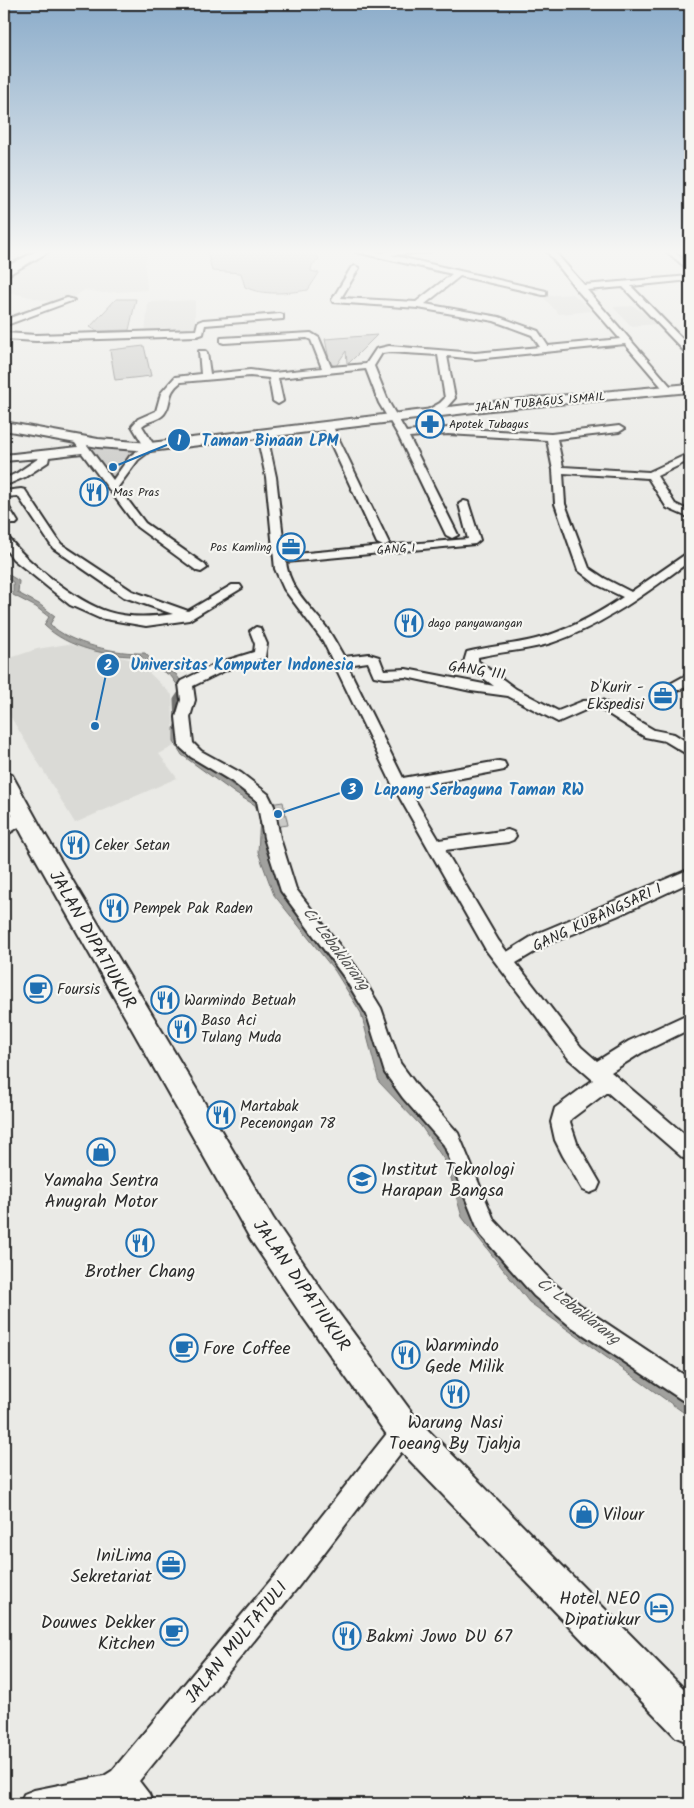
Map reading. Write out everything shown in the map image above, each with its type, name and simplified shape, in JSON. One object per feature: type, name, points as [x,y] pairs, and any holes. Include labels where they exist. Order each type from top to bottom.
[{"type":"main road","name":"JALAN TUBAGUS ISMAIL","points":[[4,426],[80,444],[150,447],[328,427],[393,417],[690,388]]},
{"type":"main road","name":"JALAN DIPATIUKUR","points":[[4,780],[13,822],[262,1229],[312,1303],[404,1430],[690,1723]]},
{"type":"street","points":[[4,336],[36,338],[153,334]]},
{"type":"street","points":[[535,334],[546,349]]},
{"type":"street","points":[[620,334],[669,390]]},
{"type":"street","points":[[673,334],[690,352]]},
{"type":"street","points":[[224,340],[308,335],[314,338],[328,371]]},
{"type":"street","points":[[370,366],[379,351],[389,349],[475,356],[626,341]]},
{"type":"street","points":[[427,414],[450,401],[452,395],[443,366],[443,352]]},
{"type":"street","points":[[202,353],[206,376]]},
{"type":"street","points":[[114,487],[134,458],[150,447],[137,426],[138,423],[140,420],[157,416],[161,412],[166,391],[178,379],[250,374],[272,376],[370,366]]},
{"type":"street","points":[[370,366],[384,403],[403,435],[452,535]]},
{"type":"street","points":[[272,376],[278,401]]},
{"type":"street","points":[[328,427],[383,543]]},
{"type":"street","points":[[403,435],[448,431],[551,437],[619,429]]},
{"type":"street","points":[[262,435],[271,477],[284,579],[292,594],[324,632],[399,784],[472,912],[504,962],[575,1053],[690,1151]]},
{"type":"street","points":[[551,437],[558,470],[560,504],[584,570],[600,581],[632,597],[690,556]]},
{"type":"street","points":[[4,458],[44,454],[80,444],[141,524],[201,568]]},
{"type":"street","points":[[4,448],[33,450],[44,454]]},
{"type":"street","points":[[4,483],[21,475],[44,460],[44,454]]},
{"type":"street","points":[[558,470],[651,475],[690,456]]},
{"type":"street","points":[[651,475],[671,506],[690,515]]},
{"type":"street","points":[[4,494],[21,492],[58,546],[128,594],[189,616]]},
{"type":"street","name":"GANG I","points":[[280,559],[471,542],[474,540],[464,504]]},
{"type":"street","points":[[4,508],[12,522]]},
{"type":"street","points":[[4,539],[17,557],[74,602],[99,614],[146,622],[189,616],[236,588]]},
{"type":"street","name":"GANG III","points":[[511,692],[471,662],[472,656],[544,641],[573,631],[632,597]]},
{"type":"street","points":[[256,631],[261,644],[260,654],[223,666],[186,684],[188,700],[183,717],[186,745],[196,754],[236,777],[263,798],[267,806],[272,838],[289,891],[350,972],[375,1013],[392,1067],[410,1092],[451,1140],[487,1227],[542,1288],[577,1317],[690,1392]]},
{"type":"street","name":"GANG III","points":[[340,662],[369,658],[374,660],[379,673],[383,675],[403,673],[487,690],[511,692]]},
{"type":"street","points":[[675,687],[690,677]]},
{"type":"street","points":[[511,692],[558,717],[588,704],[602,704],[650,734],[669,737],[690,751]]},
{"type":"street","points":[[399,784],[499,766]]},
{"type":"street","points":[[435,846],[508,836]]},
{"type":"street","name":"GANG KUBANGSARI I","points":[[504,962],[542,939],[611,911],[690,875]]},
{"type":"street","points":[[590,1183],[566,1140],[560,1118],[562,1114],[601,1076],[635,1047],[690,1021]]},
{"type":"street","name":"JALAN MULTATULI","points":[[113,1791],[295,1570],[404,1430]]},
{"type":"street","points":[[34,1804],[113,1791],[139,1804]]},
{"type":"shaded area","points":[[377,335],[349,363],[347,363],[346,351],[336,366],[330,364],[325,339]]},
{"type":"shaded area","points":[[144,346],[151,376],[115,380],[110,350]]},
{"type":"shaded area","points":[[86,445],[133,449],[135,452],[113,482]]},
{"type":"shaded area","points":[[4,572],[19,581],[18,593],[39,604],[55,616],[50,624],[58,631],[81,642],[108,650],[145,653],[155,664],[176,674],[185,688],[187,752],[242,792],[263,802],[268,815],[266,851],[283,893],[370,1012],[390,1079],[457,1158],[473,1213],[542,1295],[690,1399],[690,1417],[529,1302],[462,1217],[447,1164],[421,1126],[379,1082],[361,1013],[335,971],[274,895],[258,852],[260,817],[255,805],[236,794],[182,755],[174,742],[174,729],[181,701],[180,689],[171,676],[153,666],[141,656],[102,653],[64,640],[44,625],[49,617],[36,607],[13,595],[13,582],[4,577]]},
{"type":"shaded area","points":[[68,644],[137,661],[172,695],[174,746],[159,754],[177,778],[75,823],[4,706],[4,660],[37,649]]},
{"type":"shaded area","points":[[283,802],[288,825],[274,827],[269,804]]},
{"type":"waterway","name":"Ci Lebaklarang","points":[[177,722],[176,700],[184,688]]},
{"type":"place","name":"Apotek Tubagus","points":[[430,424]]},
{"type":"place","name":"Taman Binaan LPM","points":[[113,467]]},
{"type":"place","name":"Mas Pras","points":[[94,492]]},
{"type":"place","name":"Pos Kamling","points":[[291,547]]},
{"type":"place","name":"dago panyawangan","points":[[409,623]]},
{"type":"place","name":"D'Kurir - Ekspedisi","points":[[663,696]]},
{"type":"place","name":"Universitas Komputer Indonesia","points":[[95,726]]},
{"type":"place","name":"Lapang Serbaguna Taman RW","points":[[278,814]]},
{"type":"place","name":"Ceker Setan","points":[[75,845]]},
{"type":"place","name":"Pempek Pak Raden","points":[[114,908]]},
{"type":"place","name":"Foursis","points":[[38,989]]},
{"type":"place","name":"Warmindo Betuah","points":[[165,1000]]},
{"type":"place","name":"Baso Aci Tulang Muda","points":[[182,1029]]},
{"type":"place","name":"Martabak Pecenongan 78","points":[[221,1115]]},
{"type":"place","name":"Yamaha Sentra Anugrah Motor","points":[[101,1152]]},
{"type":"place","name":"Institut Teknologi Harapan Bangsa","points":[[362,1179]]},
{"type":"place","name":"Brother Chang","points":[[140,1243]]},
{"type":"place","name":"Fore Coffee","points":[[184,1348]]},
{"type":"place","name":"Warmindo Gede Milik","points":[[406,1355]]},
{"type":"place","name":"Warung Nasi Toeang By Tjahja","points":[[455,1394]]},
{"type":"place","name":"Vilour","points":[[584,1514]]},
{"type":"place","name":"IniLima Sekretariat","points":[[171,1565]]},
{"type":"place","name":"Hotel NEO Dipatiukur","points":[[659,1608]]},
{"type":"place","name":"Douwes Dekker Kitchen","points":[[174,1632]]},
{"type":"place","name":"Bakmi Jowo DU 67","points":[[347,1636]]}]
